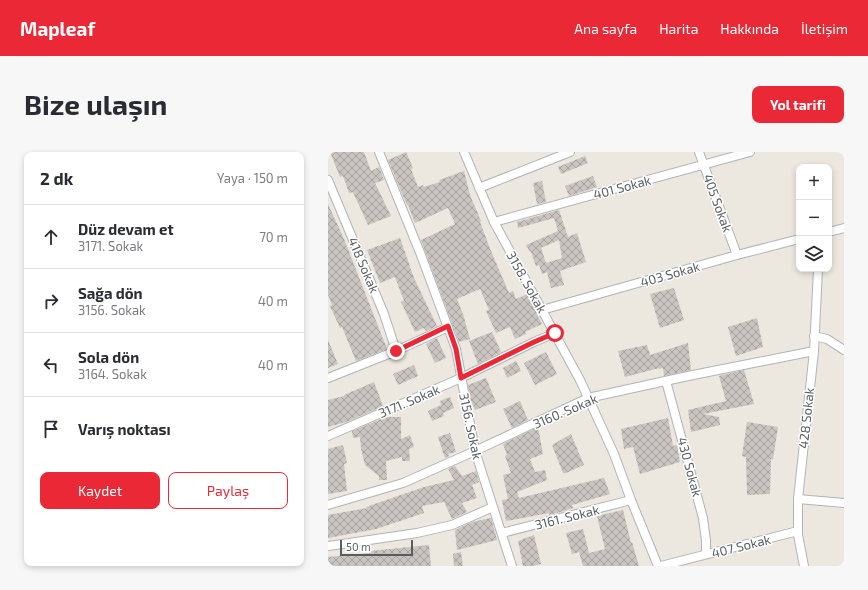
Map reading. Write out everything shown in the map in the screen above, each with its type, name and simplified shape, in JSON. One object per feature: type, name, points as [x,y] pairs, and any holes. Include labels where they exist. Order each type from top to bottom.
[{"type":"street","name":"3156. Sokak","points":[[379,152],[421,255],[456,349],[475,451],[512,566]]},
{"type":"street","name":"3158. Sokak","points":[[464,152],[494,222],[580,380],[614,454],[631,500],[659,566]]},
{"type":"street","points":[[479,188],[570,152]]},
{"type":"street","name":"405 Sokak","points":[[699,152],[737,255]]},
{"type":"street","name":"401 Sokak","points":[[494,222],[750,152]]},
{"type":"street","name":"418 Sokak","points":[[328,181],[384,314],[396,351]]},
{"type":"street","points":[[832,231],[844,228]]},
{"type":"street","name":"403 Sokak","points":[[542,310],[796,240]]},
{"type":"street","name":"428 Sokak","points":[[804,566],[798,531],[798,499],[814,351],[818,272]]},
{"type":"street","points":[[328,378],[396,351],[448,326]]},
{"type":"street","name":"3171. Sokak","points":[[328,436],[461,378],[555,333]]},
{"type":"street","points":[[814,336],[827,339],[844,350]]},
{"type":"street","name":"3160. Sokak","points":[[328,505],[403,483],[588,398],[814,351]]},
{"type":"street","name":"430 Sokak","points":[[666,381],[703,518],[706,554]]},
{"type":"street","points":[[798,499],[844,503]]},
{"type":"street","name":"3161. Sokak","points":[[502,533],[631,500]]},
{"type":"street","points":[[328,546],[417,533],[452,525],[493,507]]},
{"type":"street","name":"407 Sokak","points":[[659,566],[798,531]]},
{"type":"building","points":[[330,152],[364,152],[371,171],[379,167],[384,180],[375,183],[391,216],[368,225],[353,192],[349,193],[343,176],[340,177]]},
{"type":"building","points":[[406,152],[413,168],[411,169],[418,187],[423,185],[424,187],[440,182],[439,180],[464,171],[470,195],[509,293],[513,291],[516,299],[527,294],[542,324],[525,332],[526,334],[515,339],[510,327],[496,333],[486,311],[489,310],[480,289],[457,299],[470,339],[459,342],[421,240],[455,224],[448,208],[415,223],[388,160]]},
{"type":"building","points":[[585,156],[588,163],[561,174],[558,167]]},
{"type":"building","points":[[593,176],[597,187],[569,196],[565,186]]},
{"type":"building","points":[[542,181],[546,202],[537,204],[533,183]]},
{"type":"building","points":[[328,204],[344,239],[387,349],[356,361],[342,327],[340,328],[330,306],[332,305],[328,295]]},
{"type":"building","points":[[559,210],[568,237],[577,233],[586,262],[560,271],[564,285],[551,288],[547,272],[542,274],[539,265],[536,266],[531,252],[526,245],[558,231],[554,218],[518,228],[517,222]],"holes":[[[559,240],[562,258],[546,263],[541,248]]]},
{"type":"building","points":[[400,238],[414,278],[437,326],[426,331],[424,328],[415,332],[401,302],[404,301],[395,277],[380,283],[367,250]]},
{"type":"building","points":[[674,288],[684,320],[660,328],[650,294]]},
{"type":"building","points":[[757,318],[763,347],[736,356],[728,327]]},
{"type":"building","points":[[492,332],[501,352],[478,364],[469,341]]},
{"type":"building","points":[[437,338],[446,358],[435,363],[426,344]]},
{"type":"building","points":[[328,340],[338,364],[328,368]]},
{"type":"building","points":[[688,343],[691,370],[664,376],[663,368],[659,368],[625,377],[618,351],[647,345],[650,355]]},
{"type":"building","points":[[546,352],[557,374],[535,385],[524,363]]},
{"type":"building","points":[[516,361],[521,371],[507,378],[503,368]]},
{"type":"building","points":[[414,365],[418,376],[398,385],[393,374]]},
{"type":"building","points":[[744,370],[754,404],[703,414],[719,417],[720,425],[691,432],[688,410],[726,401],[719,376]]},
{"type":"building","points":[[486,378],[496,402],[475,410],[471,401],[468,385]]},
{"type":"building","points":[[374,382],[383,406],[346,422],[328,427],[328,400],[344,396]]},
{"type":"building","points":[[450,397],[454,408],[443,413],[444,416],[432,421],[428,411],[441,405],[440,401]]},
{"type":"building","points":[[520,401],[528,420],[512,428],[503,409]]},
{"type":"building","points":[[386,417],[401,417],[401,439],[410,435],[414,447],[409,449],[410,461],[402,461],[402,457],[386,461],[387,480],[379,480],[379,476],[365,465],[360,437],[353,438],[352,431]]},
{"type":"building","points":[[668,418],[673,446],[677,445],[680,462],[640,474],[633,447],[624,449],[621,429]]},
{"type":"building","points":[[747,422],[778,427],[773,459],[771,459],[770,494],[747,495],[746,457],[742,456]]},
{"type":"building","points":[[538,427],[543,454],[530,459],[535,472],[545,470],[547,480],[517,492],[519,498],[604,478],[610,494],[572,505],[573,508],[561,512],[506,521],[502,500],[508,499],[503,475],[511,473],[505,456],[507,455],[503,444]]},
{"type":"building","points":[[450,433],[456,452],[448,454],[449,456],[445,458],[438,437]]},
{"type":"building","points":[[571,434],[584,465],[563,473],[552,445]]},
{"type":"building","points":[[343,445],[347,463],[344,464],[347,491],[328,494],[328,449]]},
{"type":"building","points":[[455,466],[462,476],[476,471],[479,482],[472,485],[477,498],[462,503],[467,512],[452,519],[444,502],[422,506],[424,513],[376,529],[328,538],[328,515],[367,508],[366,507],[424,487],[454,480],[448,469]]},
{"type":"building","points":[[623,510],[631,543],[632,542],[639,566],[583,566],[579,552],[572,554],[566,533],[583,529],[589,553],[605,549],[597,516]]},
{"type":"building","points":[[491,518],[497,540],[457,550],[455,530],[472,522]]},
{"type":"building","points":[[534,535],[541,564],[523,566],[518,541]]},
{"type":"building","points":[[429,545],[431,566],[328,566],[328,557]]},
{"type":"building","points":[[461,552],[463,566],[454,566],[453,554]]},
{"type":"route","points":[[396,351],[448,326],[456,349],[461,378],[555,333]]}]
